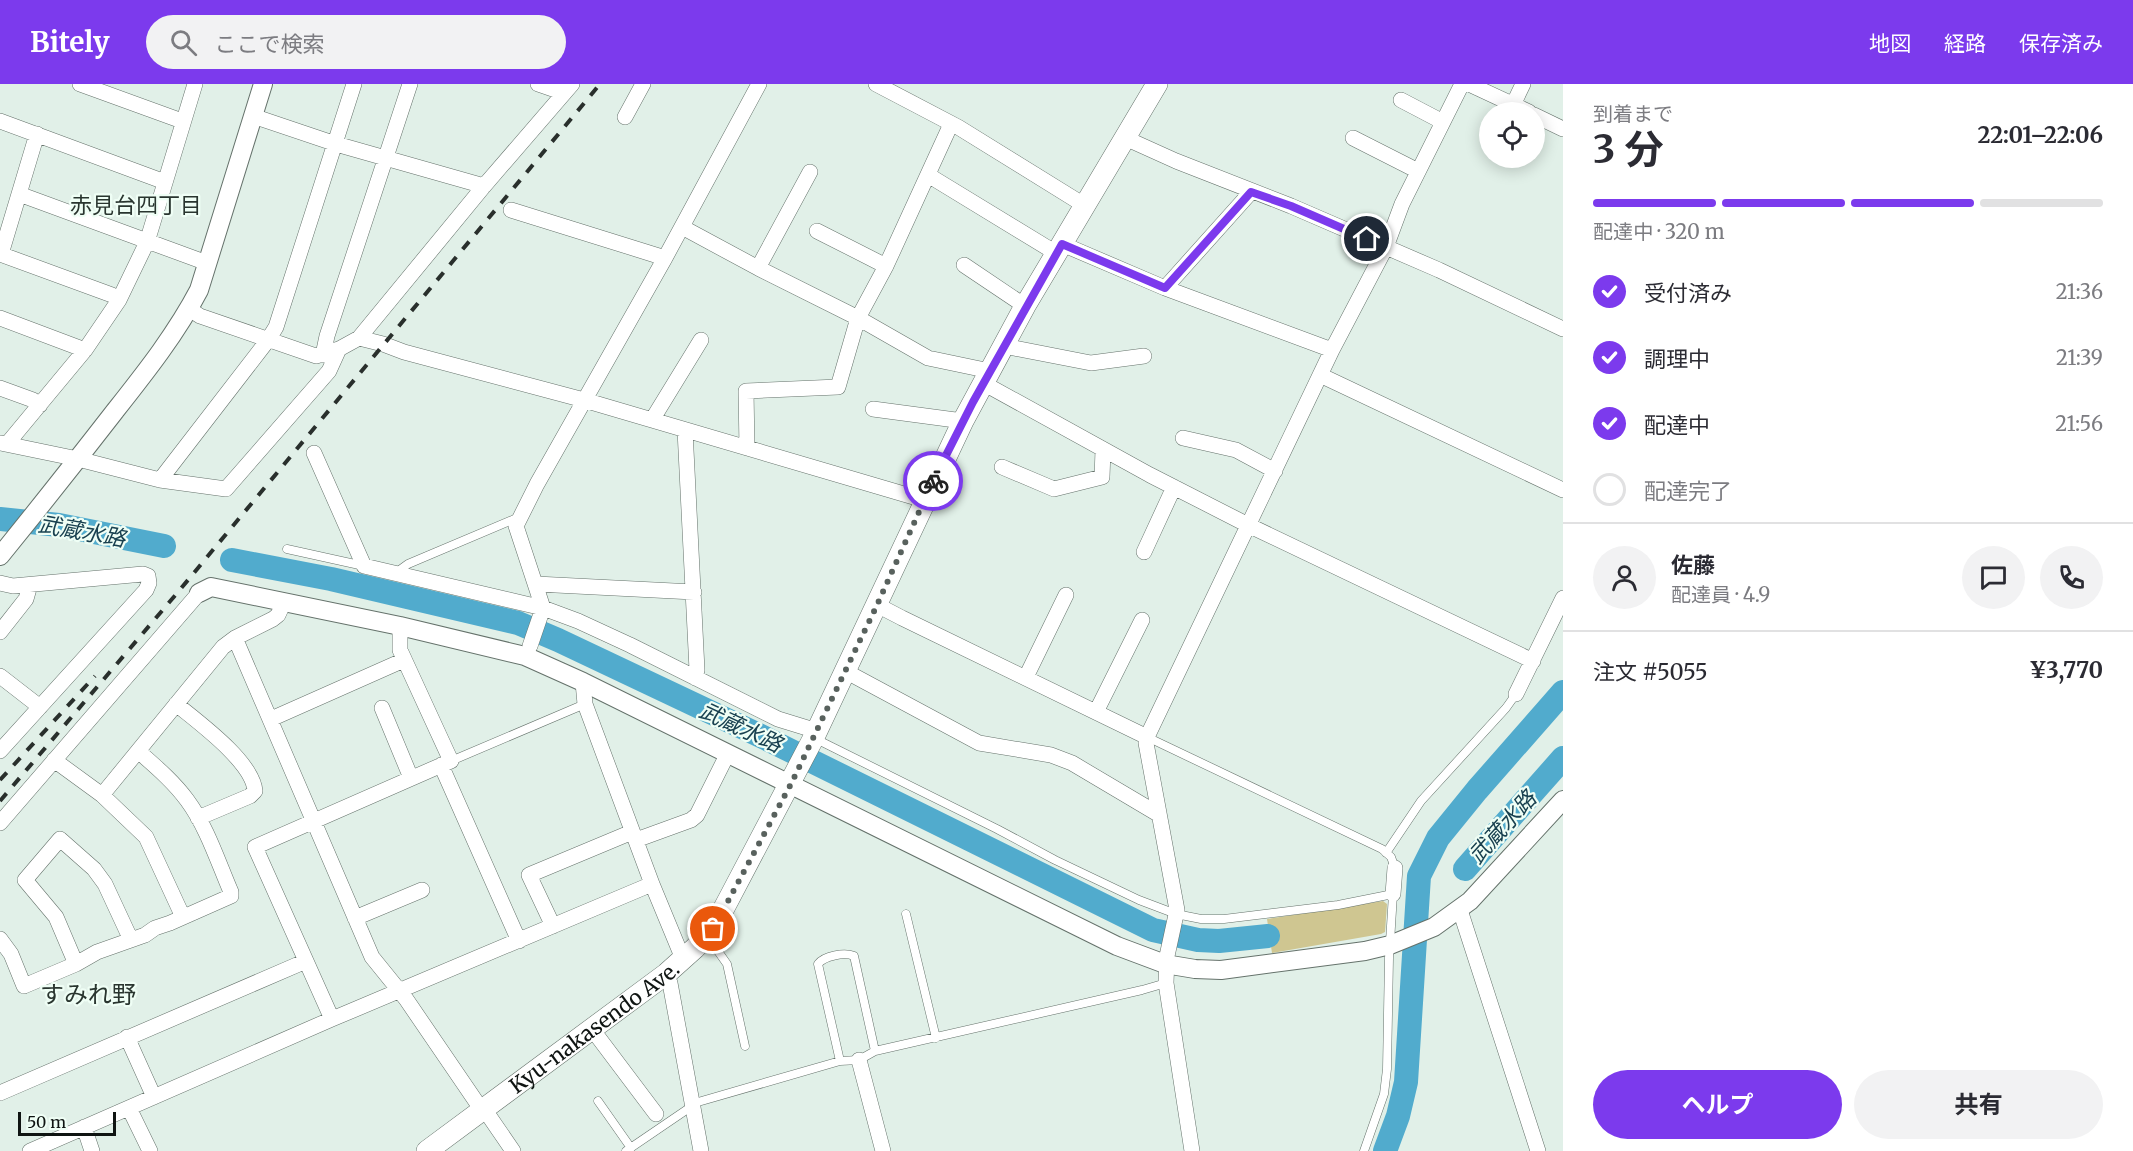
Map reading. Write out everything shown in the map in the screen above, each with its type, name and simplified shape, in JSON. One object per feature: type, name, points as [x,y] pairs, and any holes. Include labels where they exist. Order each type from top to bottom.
[{"type":"main road","name":"Kyu-nakasendo Ave.","points":[[427,1151],[666,974],[708,935],[720,918],[814,737],[963,421],[1025,306],[1157,84]]},
{"type":"street","points":[[80,84],[182,121]]},
{"type":"street","points":[[4,444],[40,405],[85,350],[119,300],[147,242],[195,84]]},
{"type":"street","points":[[0,556],[78,459],[189,309],[199,290],[263,84]]},
{"type":"street","points":[[160,480],[268,340],[279,318],[354,84]]},
{"type":"street","points":[[323,355],[327,336],[410,84]]},
{"type":"street","points":[[538,84],[568,88]]},
{"type":"street","points":[[625,117],[643,84]]},
{"type":"street","points":[[528,651],[541,612],[536,584],[516,526],[759,84]]},
{"type":"street","points":[[1192,1151],[1166,983],[1166,959],[1177,910],[1158,814],[1146,743],[1147,737],[1332,350],[1386,247],[1402,204],[1462,84]]},
{"type":"street","points":[[1469,84],[1508,102]]},
{"type":"street","points":[[1515,102],[1523,84]]},
{"type":"street","points":[[886,86],[1084,205]]},
{"type":"street","points":[[189,309],[201,316],[316,356],[339,349],[358,338],[568,88]]},
{"type":"street","points":[[1401,100],[1443,122]]},
{"type":"street","points":[[253,116],[336,144],[484,186]]},
{"type":"street","points":[[1545,120],[1563,129]]},
{"type":"street","points":[[0,121],[165,182]]},
{"type":"street","points":[[747,448],[746,392],[838,387],[858,318],[886,266],[951,124]]},
{"type":"street","points":[[37,134],[0,254],[112,295],[119,300]]},
{"type":"street","points":[[1125,138],[1439,270],[1563,329]]},
{"type":"street","points":[[1353,138],[1418,171]]},
{"type":"street","points":[[758,268],[810,172]]},
{"type":"street","points":[[928,175],[1059,249],[1332,350]]},
{"type":"street","points":[[1165,288],[1251,192]]},
{"type":"street","points":[[19,194],[207,263]]},
{"type":"street","points":[[511,210],[665,258]]},
{"type":"street","points":[[682,227],[858,318],[928,358],[987,377],[1102,450],[1248,525],[1533,661]]},
{"type":"street","points":[[817,231],[886,266]]},
{"type":"street","points":[[964,265],[1025,306]]},
{"type":"street","points":[[0,318],[85,350]]},
{"type":"street","points":[[358,338],[584,400],[924,500]]},
{"type":"street","points":[[652,420],[701,340]]},
{"type":"street","points":[[1004,346],[1092,363],[1144,356]]},
{"type":"street","points":[[4,444],[78,459],[160,480],[226,489],[329,371],[339,349]]},
{"type":"street","points":[[1320,375],[1563,490]]},
{"type":"street","points":[[0,388],[33,400],[40,405]]},
{"type":"street","points":[[873,409],[963,421]]},
{"type":"street","points":[[685,430],[694,592],[696,678]]},
{"type":"street","points":[[1183,438],[1236,450],[1275,471]]},
{"type":"street","points":[[1002,467],[1054,489],[1102,477],[1102,450]]},
{"type":"street","points":[[314,453],[364,566],[578,621],[814,737]]},
{"type":"street","points":[[1144,552],[1174,487]]},
{"type":"street","points":[[0,583],[13,586],[30,585],[143,574],[148,576],[149,583],[146,590],[0,751]]},
{"type":"street","points":[[536,584],[694,592]]},
{"type":"street","points":[[0,632],[26,599],[30,585]]},
{"type":"street","points":[[0,824],[199,593],[211,587],[528,651],[583,682],[728,753],[792,781],[1117,946],[1207,970],[1231,970],[1365,951],[1424,933],[1460,910],[1490,881],[1563,800]]},
{"type":"street","points":[[1026,677],[1066,595]]},
{"type":"street","points":[[1516,694],[1563,598]]},
{"type":"street","points":[[102,795],[223,647],[235,638],[273,619],[278,615],[284,602]]},
{"type":"street","points":[[877,605],[1147,737]]},
{"type":"street","points":[[1096,712],[1142,620]]},
{"type":"street","points":[[400,626],[400,650],[519,941]]},
{"type":"street","points":[[235,638],[372,957],[406,999],[477,1103],[513,1151]]},
{"type":"street","points":[[271,719],[405,660]]},
{"type":"street","points":[[845,671],[979,743],[1051,755],[1072,763],[1158,814]]},
{"type":"street","points":[[0,676],[40,707]]},
{"type":"street","points":[[583,682],[585,704],[652,884],[683,959]]},
{"type":"street","points":[[176,704],[223,743],[248,773],[254,785],[255,791],[250,796],[198,818]]},
{"type":"street","points":[[382,708],[411,778]]},
{"type":"street","points":[[0,939],[11,954],[24,986],[76,964],[97,952],[131,940],[231,896],[198,818],[188,801],[172,782],[138,751]]},
{"type":"street","points":[[553,926],[529,875],[634,836],[691,820],[697,815],[728,753]]},
{"type":"street","points":[[54,760],[102,795],[151,844],[183,917]]},
{"type":"street","points":[[332,1019],[255,847],[446,763]]},
{"type":"street","points":[[76,964],[56,917],[25,880],[60,839],[94,869],[105,884],[131,940]]},
{"type":"street","points":[[1393,894],[1395,868]]},
{"type":"street","points":[[30,1151],[332,1019],[652,884]]},
{"type":"street","points":[[355,918],[422,890]]},
{"type":"street","points":[[1460,910],[1538,1151]]},
{"type":"street","points":[[0,1092],[306,961]]},
{"type":"street","points":[[666,974],[670,982],[701,1151]]},
{"type":"street","points":[[592,1029],[656,1114]]},
{"type":"street","points":[[127,1037],[154,1097]]},
{"type":"street","points":[[859,1060],[882,1151]]},
{"type":"street","points":[[129,1108],[150,1151]]},
{"type":"street","points":[[84,1128],[92,1151]]},
{"type":"lane","points":[[396,573],[408,564],[520,517]]},
{"type":"lane","points":[[287,549],[364,566]]},
{"type":"lane","points":[[1386,853],[1426,795],[1506,708],[1516,694]]},
{"type":"lane","points":[[446,763],[585,704]]},
{"type":"lane","points":[[814,737],[1055,860],[1176,918],[1224,919],[1338,905],[1393,894],[1394,944],[1384,1095],[1364,1151]]},
{"type":"lane","points":[[1147,737],[1382,849],[1395,868]]},
{"type":"lane","points":[[906,914],[936,1038]]},
{"type":"lane","points":[[708,935],[727,964],[745,1046]]},
{"type":"lane","points":[[840,1061],[818,964],[821,960],[847,953],[854,956],[876,1051]]},
{"type":"lane","points":[[598,1101],[628,1149],[692,1104],[847,1059],[859,1060],[876,1051],[1166,983]]},
{"type":"shaded area","points":[[1383,901],[1387,904],[1385,932],[1381,934],[1272,953],[1267,919]]},
{"type":"waterway","name":"武蔵水路","points":[[0,519],[59,525],[164,546]]},
{"type":"waterway","name":"武蔵水路","points":[[232,560],[331,579],[518,623],[767,739],[1153,930],[1198,940],[1219,941],[1268,936]]},
{"type":"waterway","points":[[1385,1151],[1398,1116],[1406,1082],[1419,876],[1438,838],[1563,692]]},
{"type":"waterway","name":"武蔵水路","points":[[1465,869],[1563,758]]},
{"type":"railway","points":[[0,801],[178,592],[600,84]]},
{"type":"railway","points":[[0,780],[95,676]]},
{"type":"way so far","points":[[713,929],[791,784],[877,605],[933,481]]},
{"type":"district","name":"赤見台四丁目","points":[[136,205]]},
{"type":"district","name":"すみれ野","points":[[88,994]]},
{"type":"route","points":[[933,481],[1025,306],[1062,244],[1165,288],[1251,192],[1291,206],[1367,239]]}]
